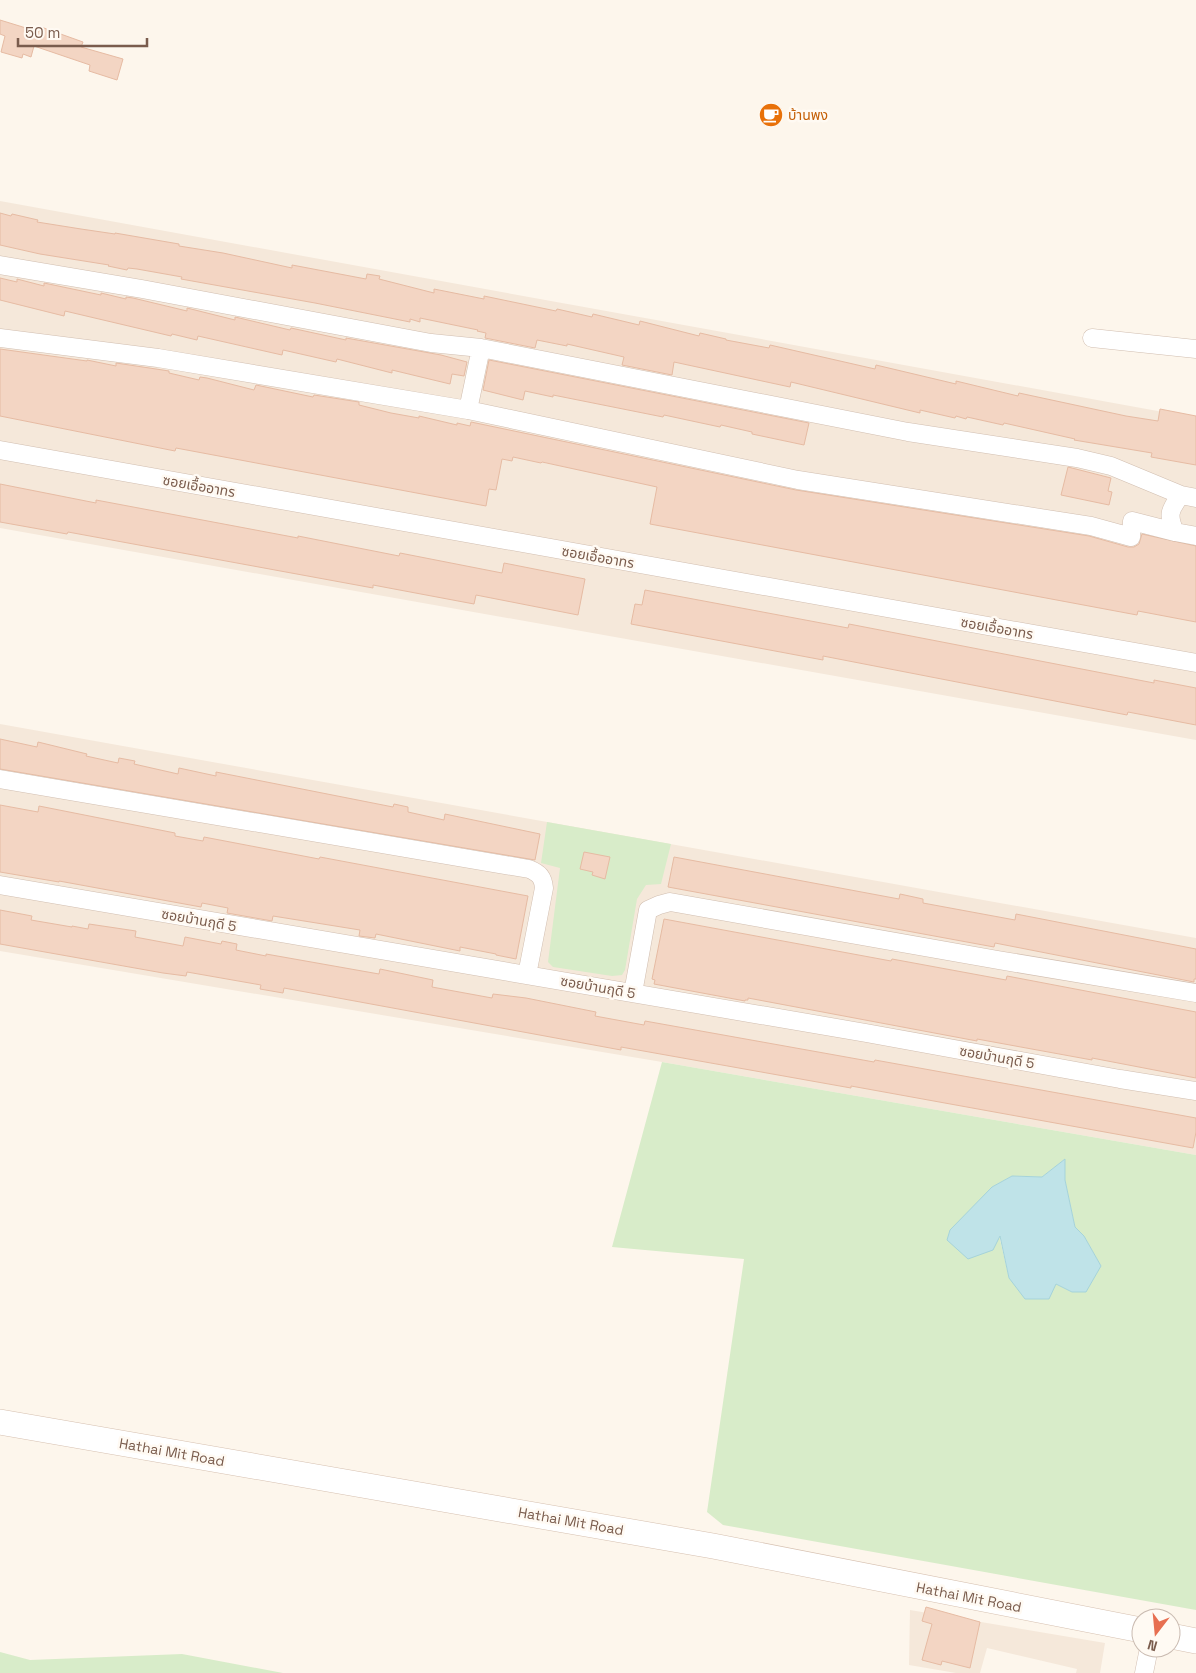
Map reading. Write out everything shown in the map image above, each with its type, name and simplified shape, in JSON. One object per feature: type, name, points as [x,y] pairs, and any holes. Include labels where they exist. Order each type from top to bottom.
[{"type":"street","points":[[0,265],[142,289],[431,343],[481,348],[908,432],[1076,458],[1111,466],[1188,497]]},
{"type":"street","points":[[0,338],[158,358],[468,410],[798,480],[1091,526],[1131,537],[1132,520],[1196,536]]},
{"type":"street","points":[[1092,338],[1196,349]]},
{"type":"street","points":[[468,410],[481,348]]},
{"type":"street","name":"ซอยเอื้ออาทร","points":[[0,450],[1196,663]]},
{"type":"street","points":[[1175,532],[1170,521],[1171,507],[1188,497]]},
{"type":"street","points":[[0,779],[529,869],[537,872],[543,878],[544,888],[527,975]]},
{"type":"street","name":"ซอยบ้านฤดี 5","points":[[0,885],[866,1032],[1196,1092]]},
{"type":"street","points":[[633,993],[648,910],[670,902],[1196,993]]},
{"type":"street","name":"Hathai Mit Road","points":[[0,1422],[713,1546],[1131,1628]]},
{"type":"street","points":[[1181,1638],[1196,1641]]},
{"type":"street","points":[[1144,1673],[1147,1658]]},
{"type":"shaded area","points":[[0,201],[1196,418],[1196,576],[0,365]]},
{"type":"shaded area","points":[[0,366],[1196,579],[1196,740],[0,528]]},
{"type":"shaded area","points":[[0,724],[1196,938],[1196,1155],[662,1062],[0,951]]},
{"type":"shaded area","points":[[910,1610],[1105,1643],[1100,1673],[1076,1673],[1077,1669],[987,1648],[980,1673],[956,1673],[909,1665]]},
{"type":"green space","points":[[547,822],[671,844],[661,884],[646,885],[637,899],[625,970],[622,975],[612,976],[553,967],[548,962],[560,868],[541,863]]},
{"type":"green space","points":[[662,1062],[1196,1155],[1196,1610],[723,1525],[707,1512],[744,1259],[612,1247]],"holes":[[[1065,1159],[1065,1180],[1075,1227],[1084,1236],[1101,1266],[1072,1292],[1056,1284],[1009,1278],[999,1235],[973,1208],[992,1187],[1012,1176],[1042,1177]]]},
{"type":"green space","points":[[0,1652],[30,1660],[182,1654],[283,1673],[0,1673]]},
{"type":"water","points":[[1065,1159],[1065,1180],[1075,1227],[1084,1236],[1101,1266],[1086,1292],[1072,1292],[1056,1284],[1049,1299],[1025,1299],[1009,1278],[1000,1236],[993,1250],[968,1259],[947,1240],[950,1230],[992,1187],[1012,1176],[1042,1177]]},
{"type":"building","points":[[0,20],[39,32],[41,27],[83,42],[81,47],[123,59],[117,80],[89,71],[90,65],[34,46],[31,57],[23,54],[22,58],[1,52],[5,36],[0,34]]},
{"type":"building","points":[[0,213],[38,220],[37,222],[179,244],[179,246],[223,253],[292,268],[292,265],[366,279],[367,274],[380,276],[379,279],[434,293],[434,289],[484,299],[484,296],[592,317],[593,314],[639,325],[640,321],[699,336],[700,333],[769,348],[770,345],[875,369],[876,365],[956,384],[956,381],[1018,396],[1019,393],[1126,416],[1158,421],[1160,409],[1196,416],[1196,465],[1151,457],[1152,453],[1074,440],[1004,423],[1003,425],[967,417],[966,419],[956,416],[955,418],[920,410],[920,413],[791,382],[790,387],[674,362],[672,375],[622,365],[624,357],[567,344],[567,346],[537,340],[535,348],[485,338],[486,333],[478,330],[420,318],[420,322],[410,319],[410,322],[181,279],[182,277],[137,269],[128,268],[127,270],[109,265],[40,254],[0,245]]},
{"type":"building","points":[[0,278],[17,282],[17,279],[44,286],[44,283],[126,299],[126,297],[133,298],[187,311],[187,308],[235,320],[235,317],[290,330],[291,328],[346,340],[346,338],[441,355],[467,362],[464,376],[452,374],[450,384],[392,370],[392,373],[337,359],[336,362],[283,350],[282,355],[198,336],[197,340],[172,334],[171,336],[65,311],[64,316],[0,300]]},
{"type":"building","points":[[0,349],[87,360],[116,366],[116,363],[169,371],[169,373],[199,380],[200,377],[207,378],[254,390],[256,385],[313,397],[314,395],[359,402],[359,405],[391,413],[419,418],[419,416],[457,425],[457,423],[470,426],[471,422],[796,490],[1089,536],[1128,547],[1134,547],[1139,544],[1142,534],[1196,546],[1196,622],[1138,611],[1137,615],[650,524],[657,487],[513,457],[512,461],[502,459],[496,490],[489,489],[486,506],[176,448],[175,451],[0,416]]},
{"type":"building","points":[[489,360],[809,423],[804,445],[721,425],[720,427],[664,415],[663,417],[553,395],[553,397],[525,391],[523,400],[483,390]]},
{"type":"building","points":[[1068,467],[1111,478],[1108,491],[1112,492],[1109,505],[1061,495]]},
{"type":"building","points":[[0,484],[96,503],[96,500],[298,538],[298,536],[399,556],[400,553],[502,573],[504,563],[585,579],[578,615],[476,595],[474,604],[373,585],[373,588],[68,532],[67,534],[0,522]]},
{"type":"building","points":[[645,590],[848,628],[849,624],[1154,683],[1154,680],[1196,688],[1196,725],[1128,712],[1127,715],[823,656],[823,660],[631,624],[635,604],[642,605]]},
{"type":"building","points":[[0,739],[37,747],[38,742],[118,763],[119,758],[135,761],[134,764],[178,774],[179,768],[216,776],[216,772],[393,807],[394,804],[408,807],[408,812],[444,820],[445,814],[540,834],[535,860],[0,769]]},
{"type":"building","points":[[0,805],[38,812],[39,806],[175,833],[175,836],[203,841],[204,837],[528,896],[516,959],[460,947],[460,951],[376,934],[375,938],[359,936],[360,930],[273,916],[272,921],[227,913],[228,908],[202,903],[201,907],[0,872]]},
{"type":"building","points":[[584,852],[610,857],[605,879],[592,875],[593,872],[580,869]]},
{"type":"building","points":[[674,857],[899,899],[900,894],[923,899],[923,903],[1015,920],[1016,914],[1196,949],[1196,979],[1194,979],[1194,982],[995,943],[994,947],[668,887]]},
{"type":"building","points":[[0,910],[32,916],[31,920],[72,927],[88,929],[89,924],[136,931],[135,937],[183,946],[185,937],[221,944],[222,941],[237,944],[236,950],[379,974],[380,969],[433,980],[432,987],[492,998],[493,994],[526,998],[596,1012],[595,1016],[644,1025],[645,1021],[1196,1118],[1193,1148],[851,1086],[851,1088],[621,1047],[621,1050],[284,988],[283,993],[260,989],[261,985],[187,972],[186,976],[163,973],[0,944]]},
{"type":"building","points":[[664,919],[891,961],[892,959],[1006,980],[1007,976],[1196,1012],[1196,1078],[1092,1058],[1092,1060],[977,1039],[977,1041],[748,998],[745,1001],[654,984],[655,980],[652,979]]},
{"type":"building","points":[[926,1607],[980,1622],[970,1668],[942,1661],[941,1665],[922,1660],[932,1624],[922,1621]]},
{"type":"place","name":"บ้านพง","points":[[771,115]]}]
